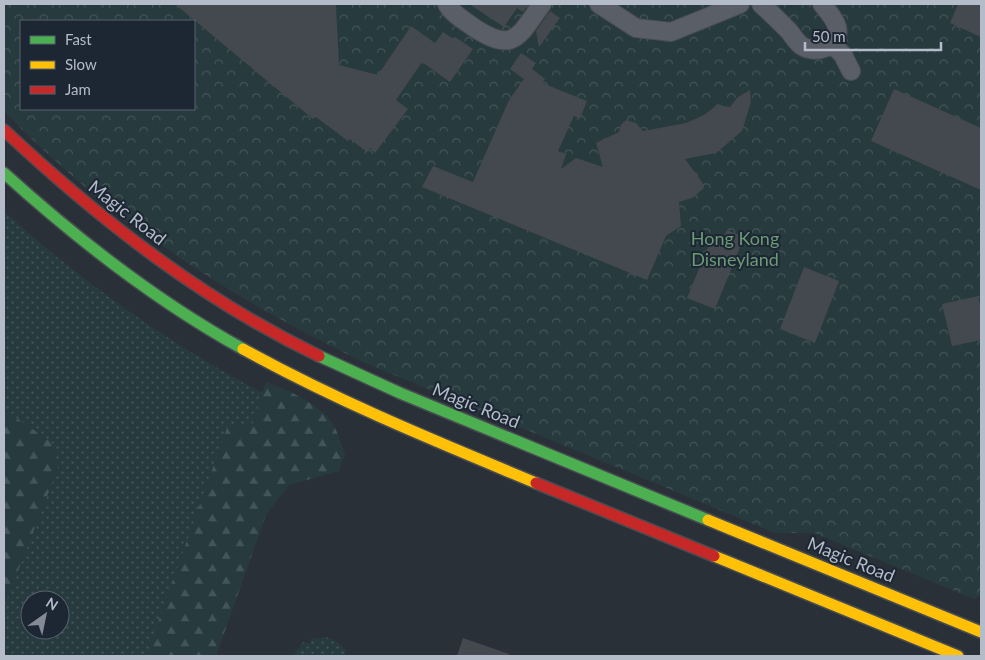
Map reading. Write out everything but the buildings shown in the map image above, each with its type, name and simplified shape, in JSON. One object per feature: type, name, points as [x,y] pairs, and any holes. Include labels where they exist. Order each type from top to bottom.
[{"type":"street","points":[[447,4],[461,18],[489,37],[504,41],[520,35],[542,4]]},
{"type":"street","points":[[599,4],[636,28],[671,32],[736,6]]},
{"type":"street","points":[[761,4],[801,46],[814,50],[826,49],[833,45],[837,36],[837,27],[822,4]]},
{"type":"street","points":[[833,45],[843,55],[851,71]]},
{"type":"street","name":"Magic Road","points":[[4,130],[74,194],[138,244],[230,308],[315,354],[400,393],[979,636]]},
{"type":"street","points":[[4,173],[61,223],[119,269],[172,307],[214,334],[301,382],[398,426],[958,656]]},
{"type":"green space","name":"Hong Kong Disneyland","points":[[4,4],[981,4],[981,595],[974,599],[814,533],[775,533],[365,363],[267,312],[173,253],[85,187],[43,150],[4,111]]},
{"type":"green space","points":[[4,211],[36,240],[103,293],[173,341],[285,405],[189,656],[4,656]]},
{"type":"green space","points":[[266,382],[303,398],[320,410],[333,424],[345,454],[339,471],[289,485],[266,515],[216,656],[146,656],[228,425],[252,425]]},
{"type":"green space","points":[[4,409],[52,443],[58,468],[4,607]]},
{"type":"green space","points":[[324,637],[341,645],[346,650],[346,656],[293,656],[303,642],[309,643],[312,638]]},
{"type":"traffic: fast","points":[[4,173],[60,222],[119,268],[179,311],[243,349]]},
{"type":"traffic: fast","points":[[319,356],[400,393],[708,520]]},
{"type":"traffic: slow","points":[[243,349],[351,404],[536,483]]},
{"type":"traffic: slow","points":[[708,520],[981,632]]},
{"type":"traffic: slow","points":[[714,556],[958,656]]},
{"type":"traffic: jam","points":[[4,130],[77,195],[153,255],[233,309],[275,334],[319,356]]},
{"type":"traffic: jam","points":[[536,483],[714,556]]}]
